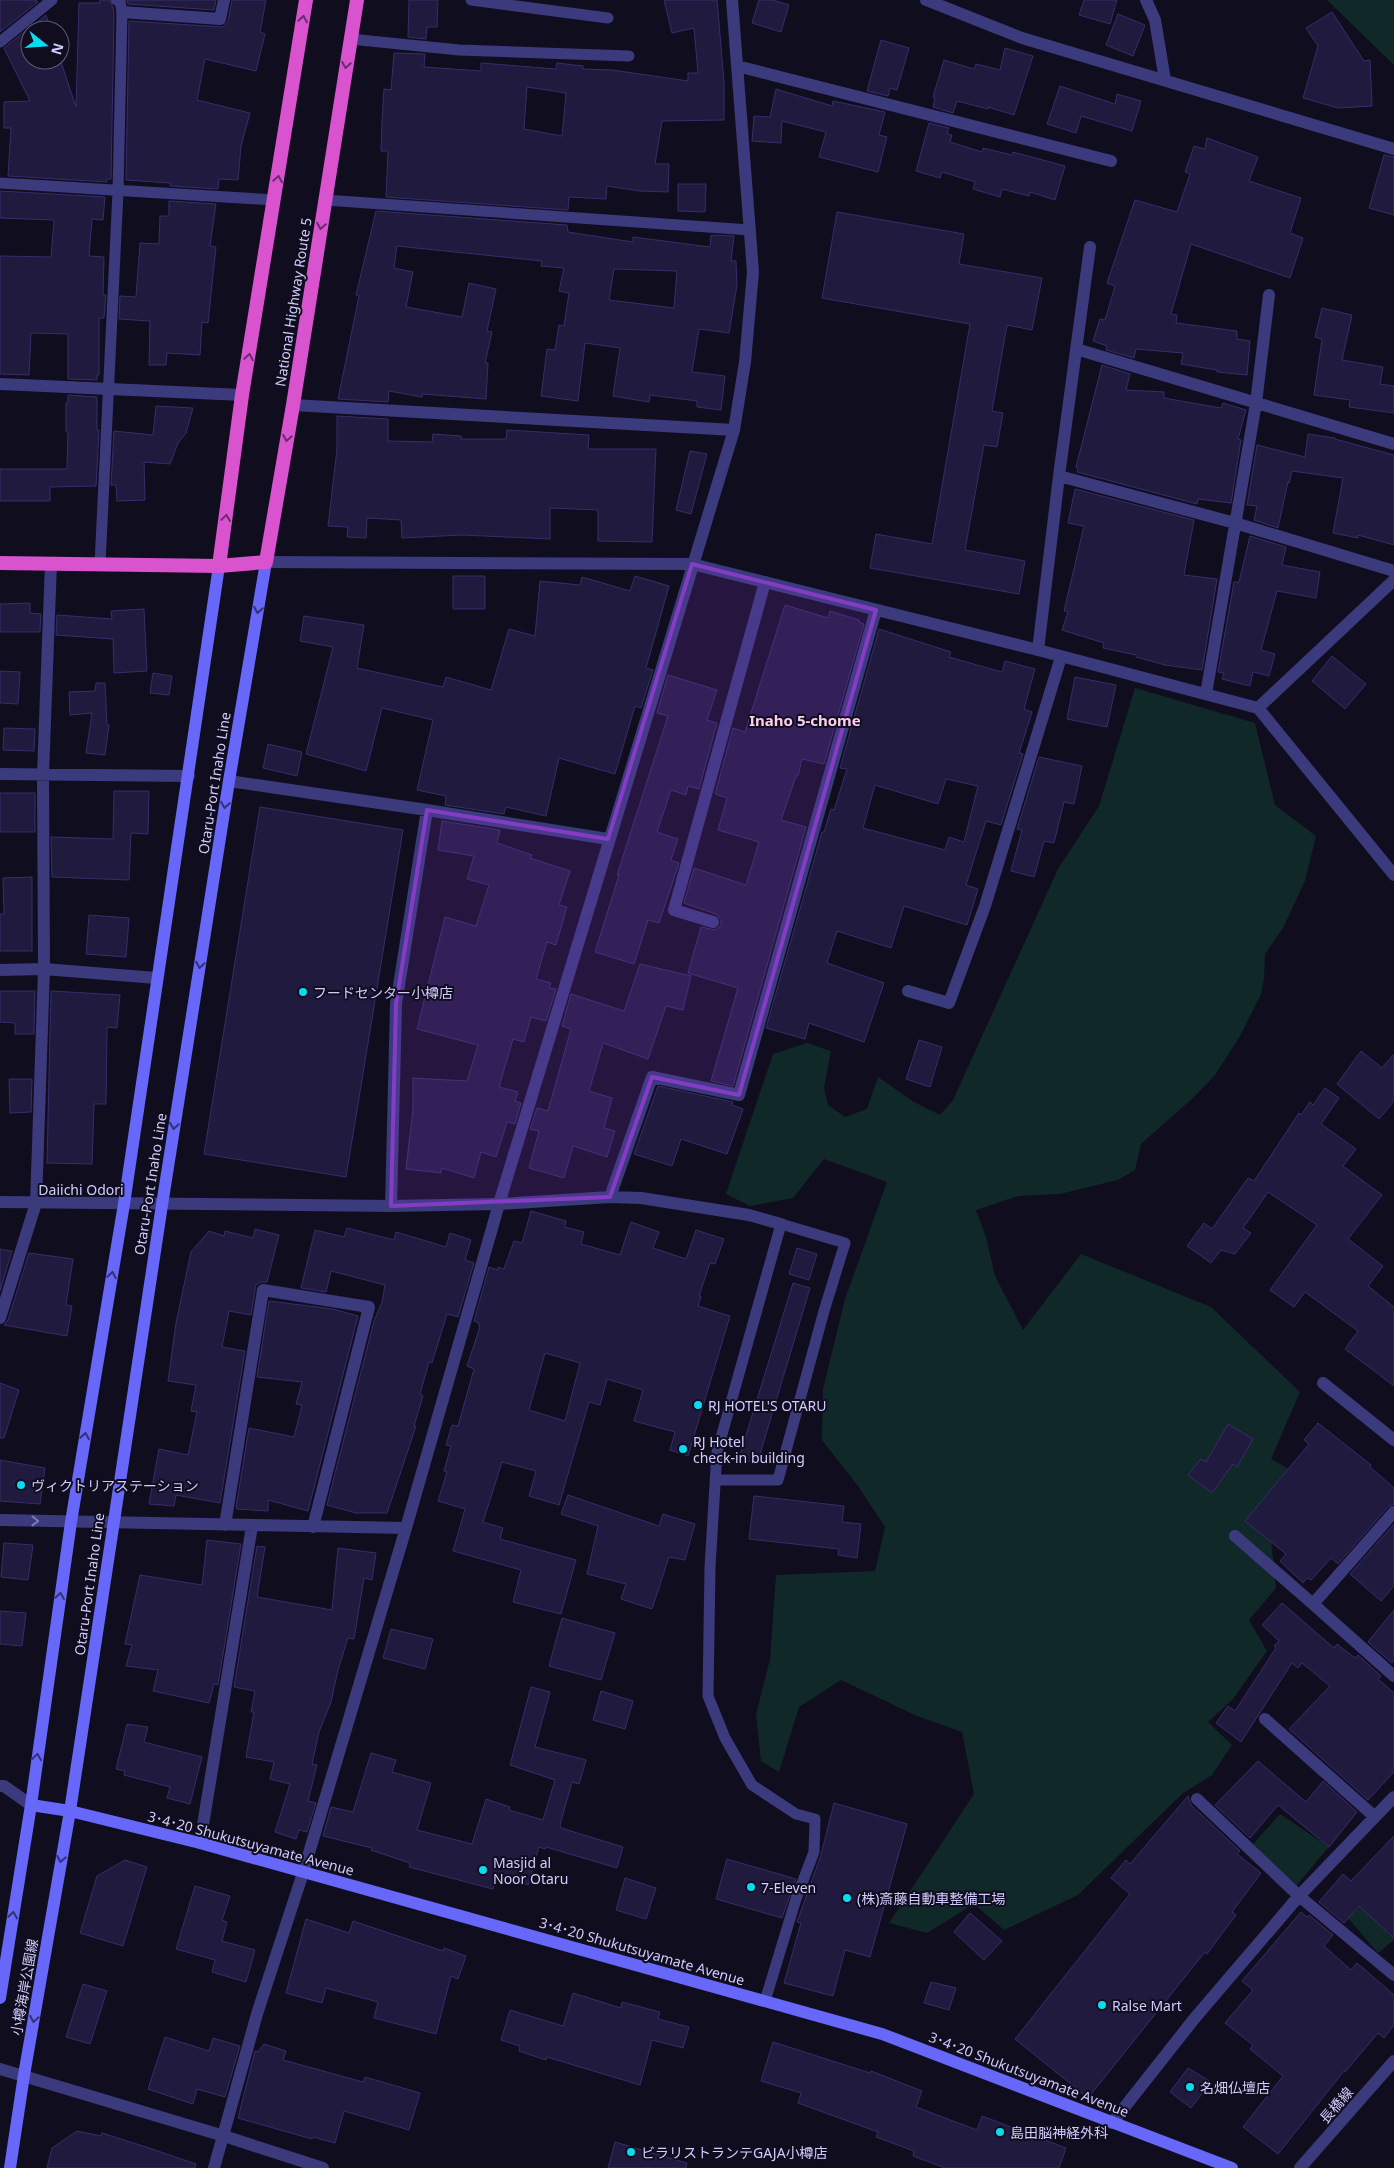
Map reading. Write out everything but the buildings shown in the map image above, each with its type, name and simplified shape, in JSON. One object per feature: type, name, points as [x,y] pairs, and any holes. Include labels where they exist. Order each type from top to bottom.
[{"type":"highway","points":[[219,566],[242,395],[306,0]]},
{"type":"highway","name":"National Highway Route 5","points":[[266,562],[293,405],[356,0]]},
{"type":"highway","points":[[0,563],[219,566],[266,562]]},
{"type":"main road","name":"Otaru-Port Inaho Line","points":[[70,1811],[162,1205],[229,781],[266,562]]},
{"type":"main road","name":"Otaru-Port Inaho Line","points":[[30,1805],[71,1522],[124,1204],[156,978],[189,776],[219,566]]},
{"type":"main road","name":"3･4･20 Shukutsuyamate Avenue","points":[[30,1805],[70,1811],[200,1843],[882,2034],[1232,2168]]},
{"type":"main road","name":"小樽海岸公園線","points":[[0,1998],[30,1805]]},
{"type":"main road","name":"小樽海岸公園線","points":[[10,2168],[24,2075],[70,1811]]},
{"type":"street","points":[[122,12],[220,20],[224,0]]},
{"type":"street","points":[[214,2168],[257,2014],[303,1873],[608,839],[734,430],[745,362],[753,272],[732,0]]},
{"type":"street","points":[[926,0],[1022,38],[1394,149]]},
{"type":"street","points":[[1146,0],[1155,20],[1165,80]]},
{"type":"street","points":[[737,66],[1111,161]]},
{"type":"street","points":[[1038,650],[1090,247]]},
{"type":"street","points":[[1206,694],[1256,403],[1269,296]]},
{"type":"street","points":[[1076,349],[1394,444]]},
{"type":"street","points":[[0,384],[242,395]]},
{"type":"street","points":[[293,405],[734,430]]},
{"type":"street","points":[[1059,476],[1236,523],[1394,571]]},
{"type":"street","points":[[266,562],[692,564],[1038,650],[1258,708],[1394,875]]},
{"type":"street","points":[[0,1318],[36,1204],[44,970],[43,774],[51,563]]},
{"type":"street","points":[[1258,708],[1394,580]]},
{"type":"street","points":[[712,922],[674,910],[765,582]]},
{"type":"street","points":[[610,1197],[652,1077],[739,1095],[876,610]]},
{"type":"street","points":[[908,991],[949,1003],[985,906],[1061,657]]},
{"type":"street","points":[[0,774],[189,776]]},
{"type":"street","points":[[229,781],[608,839]]},
{"type":"street","points":[[391,1206],[396,1004],[427,810]]},
{"type":"street","points":[[0,970],[44,970],[156,978]]},
{"type":"street","name":"Daiichi Odori","points":[[0,1202],[36,1204],[391,1206],[499,1204],[610,1197],[641,1198],[749,1215],[781,1224]]},
{"type":"street","points":[[225,1526],[263,1290],[369,1307],[313,1527]]},
{"type":"street","points":[[1323,1383],[1394,1440]]},
{"type":"street","points":[[1313,1604],[1394,1512]]},
{"type":"street","points":[[0,1520],[225,1526],[406,1528]]},
{"type":"street","points":[[200,1843],[252,1526]]},
{"type":"street","points":[[1235,1536],[1394,1676]]},
{"type":"street","points":[[1265,1718],[1375,1817]]},
{"type":"street","points":[[0,1786],[4,1786],[30,1805]]},
{"type":"street","points":[[1112,2123],[1194,2019],[1299,1896],[1394,1797]]},
{"type":"street","points":[[1197,1799],[1299,1896],[1394,1975]]},
{"type":"street","name":"長橋線","points":[[1300,2168],[1394,2061]]},
{"type":"street","points":[[0,2069],[224,2136],[323,2168]]},
{"type":"lane","points":[[0,42],[52,0]]},
{"type":"lane","points":[[100,564],[118,192],[122,12],[120,1],[116,0]]},
{"type":"lane","points":[[471,0],[543,5],[608,18]]},
{"type":"lane","points":[[350,39],[459,50],[628,56]]},
{"type":"lane","points":[[0,184],[274,200]]},
{"type":"lane","points":[[325,200],[750,230]]},
{"type":"lane","points":[[715,1480],[778,1480],[845,1243],[781,1224],[716,1452],[710,1567],[708,1696],[725,1738],[752,1785],[796,1814],[815,1819],[814,1852],[796,1899],[765,2001]]},
{"type":"highlighted area","points":[[692,564],[876,610],[739,1095],[652,1077],[610,1197],[391,1206],[396,1004],[427,810],[608,839]]},
{"type":"green space","points":[[1327,0],[1394,0],[1394,65]]},
{"type":"green space","points":[[1135,688],[1255,723],[1275,805],[1316,836],[1305,881],[1283,928],[1265,954],[1261,994],[1239,1038],[1215,1075],[1194,1097],[1141,1144],[1135,1170],[1118,1180],[1060,1194],[1018,1196],[976,1210],[986,1237],[995,1276],[1023,1330],[1081,1254],[1211,1307],[1300,1392],[1271,1459],[1314,1483],[1271,1540],[1276,1588],[1249,1620],[1267,1651],[1233,1699],[1208,1722],[1232,1745],[1212,1775],[1182,1794],[1078,1895],[1004,1930],[974,1904],[927,1933],[889,1923],[974,1794],[962,1732],[917,1716],[841,1680],[799,1707],[779,1772],[761,1761],[756,1714],[770,1659],[776,1575],[875,1571],[885,1527],[858,1486],[822,1440],[823,1389],[845,1299],[887,1182],[824,1159],[793,1198],[750,1206],[726,1194],[773,1054],[807,1043],[831,1051],[824,1088],[828,1105],[845,1117],[867,1109],[878,1077],[914,1102],[940,1115],[953,1100],[1058,869],[1099,806]]},
{"type":"green space","points":[[1280,1814],[1329,1847],[1296,1886],[1253,1844]]},
{"type":"green space","points":[[1394,1874],[1388,1936],[1394,1928],[1394,1940],[1378,1953],[1348,1918]]},
{"type":"place","name":"フードセンター小樽店","points":[[303,992]]},
{"type":"place","name":"RJ HOTEL'S OTARU","points":[[698,1405]]},
{"type":"place","name":"RJ Hotel check-in building","points":[[683,1449]]},
{"type":"place","name":"ヴィクトリアステーション","points":[[21,1485]]},
{"type":"place","name":"Masjid al Noor Otaru","points":[[483,1870]]},
{"type":"place","name":"7-Eleven","points":[[751,1887]]},
{"type":"place","name":"(株)斎藤自動車整備工場","points":[[847,1898]]},
{"type":"place","name":"Ralse Mart","points":[[1102,2005]]},
{"type":"place","name":"名畑仏壇店","points":[[1190,2087]]},
{"type":"place","name":"島田脳神経外科","points":[[1000,2132]]},
{"type":"place","name":"ビラリストランテGAJA小樽店","points":[[631,2152]]},
{"type":"district","name":"Inaho 5-chome","points":[[805,720]]}]
